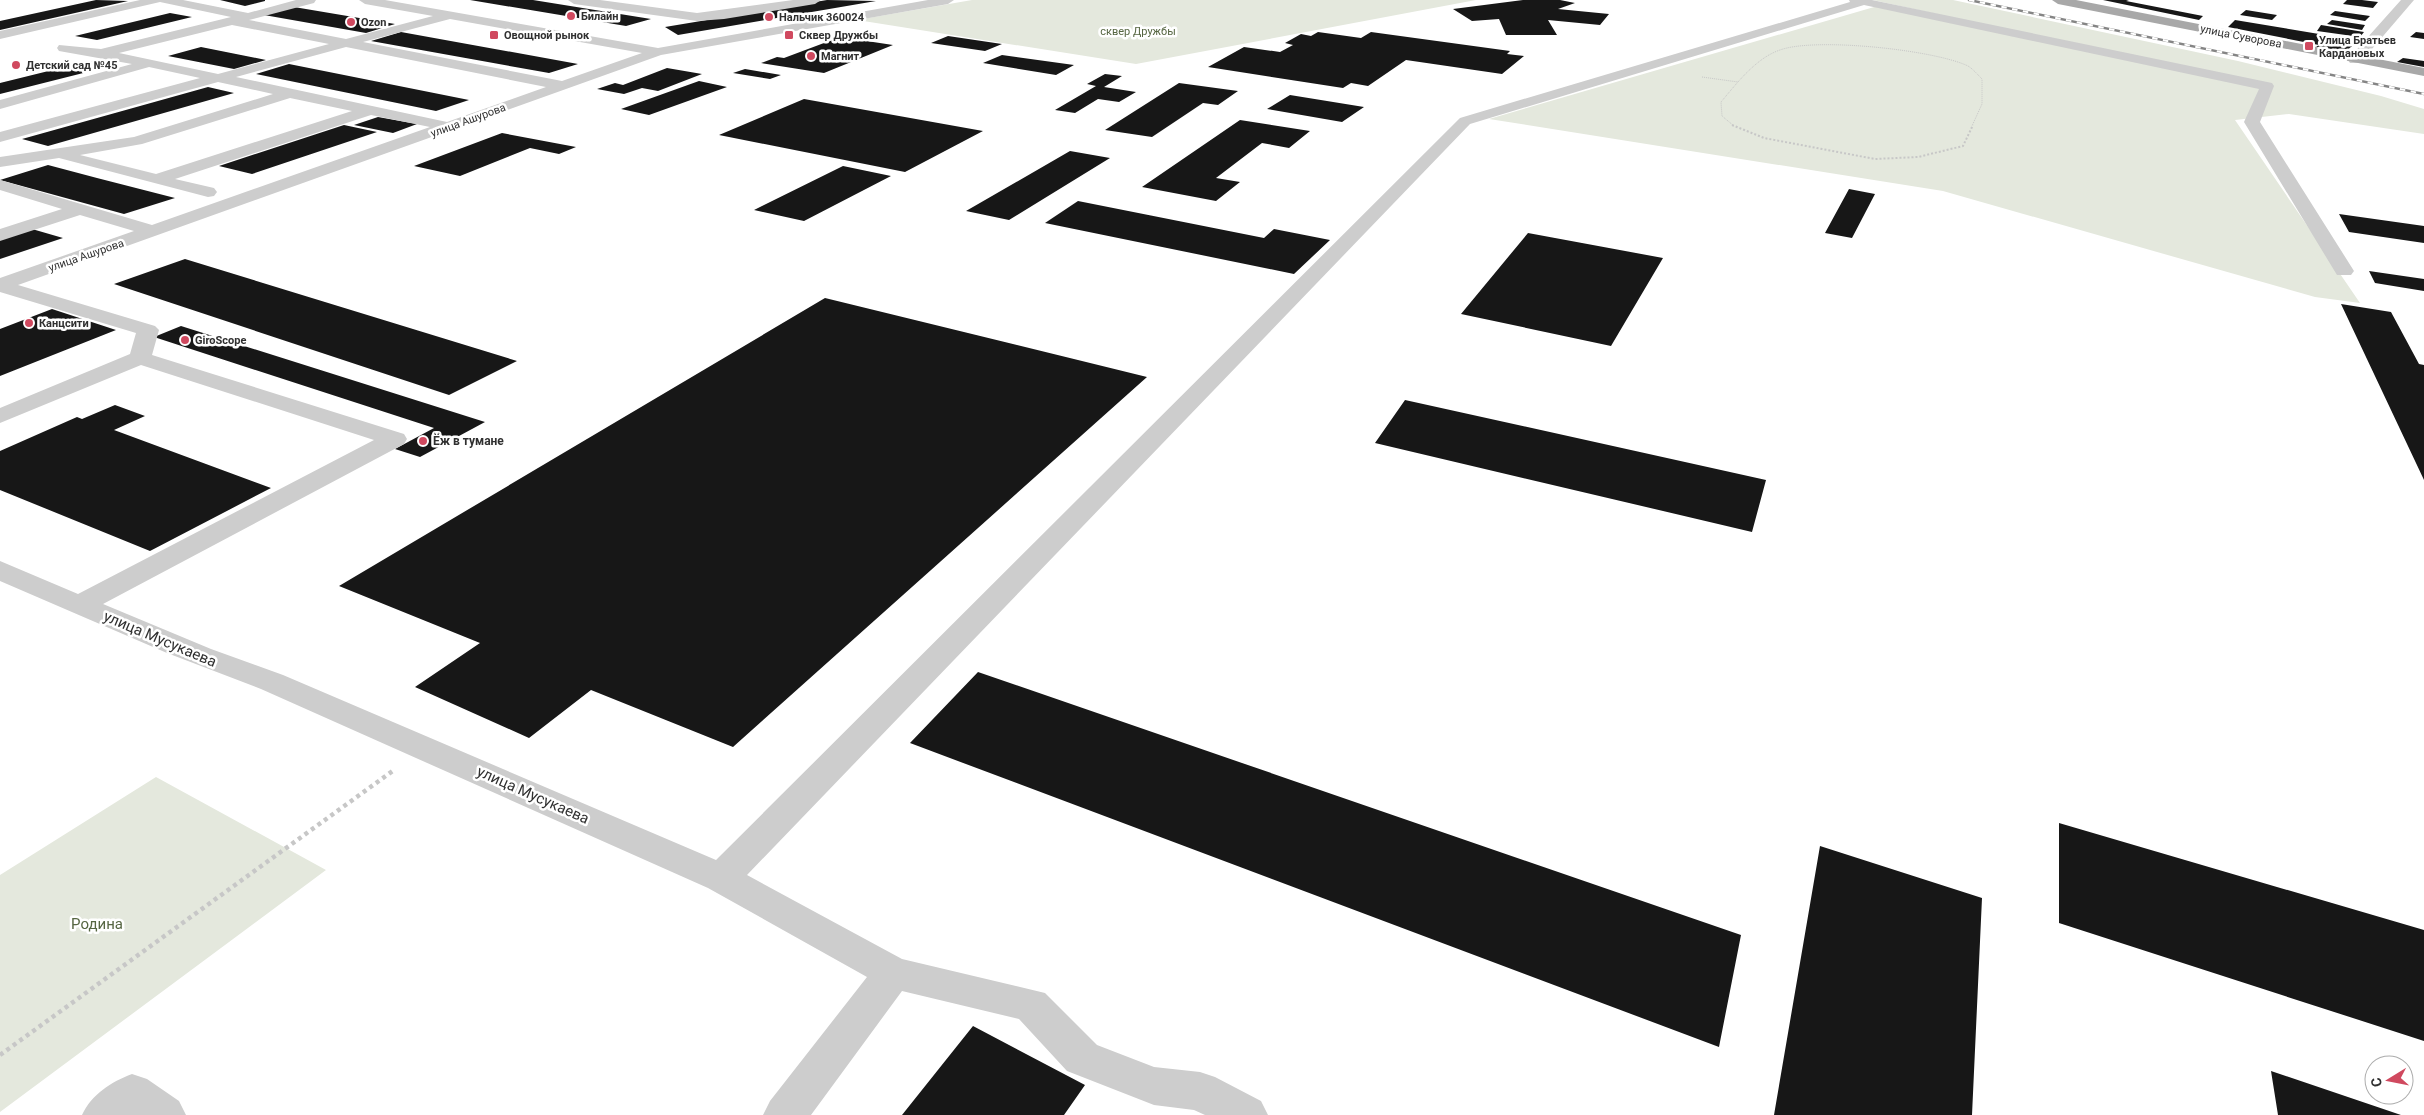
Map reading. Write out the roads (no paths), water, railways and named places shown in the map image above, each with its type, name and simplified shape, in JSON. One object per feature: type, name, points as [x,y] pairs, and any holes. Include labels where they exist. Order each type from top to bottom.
[{"type":"main road","name":"улица Суворова","points":[[2058,0],[2355,60],[2424,72]]},
{"type":"street","points":[[0,35],[156,0]]},
{"type":"street","points":[[101,53],[310,0]]},
{"type":"street","points":[[365,0],[453,14],[658,52]]},
{"type":"street","points":[[574,0],[697,17],[724,15],[815,0]]},
{"type":"street","name":"улица Ашурова","points":[[0,286],[658,52],[931,1],[948,0]]},
{"type":"street","points":[[720,878],[1465,121],[1859,1],[2267,86],[2252,122],[2344,271]]},
{"type":"street","points":[[2355,60],[2405,4],[2416,11]]},
{"type":"street","points":[[164,6],[191,5],[248,17]]},
{"type":"street","points":[[0,137],[453,14]]},
{"type":"street","points":[[233,21],[350,42],[565,86]]},
{"type":"street","points":[[64,48],[150,63],[450,127]]},
{"type":"street","points":[[0,105],[150,63]]},
{"type":"street","points":[[0,162],[136,141],[292,93]]},
{"type":"street","points":[[157,179],[371,110]]},
{"type":"street","points":[[53,153],[208,192]]},
{"type":"street","points":[[0,185],[153,231]]},
{"type":"street","points":[[0,235],[80,209]]},
{"type":"street","points":[[0,286],[148,330],[140,358]]},
{"type":"street","points":[[0,416],[140,358],[395,439],[192,548],[80,605]]},
{"type":"street","name":"улица Мусукаева","points":[[0,569],[20,583],[80,605],[208,660],[272,682],[425,747],[720,878],[893,973],[1031,1005],[1082,1058],[1154,1086],[1200,1092],[1246,1115]]},
{"type":"street","points":[[785,1115],[893,973]]},
{"type":"street","points":[[104,1115],[132,1093],[164,1115]]},
{"type":"railway","points":[[1969,0],[2424,94]]},
{"type":"place","name":"Билайн","points":[[571,16]]},
{"type":"place","name":"Нальчик 360024","points":[[769,17]]},
{"type":"place","name":"Ozon","points":[[351,22]]},
{"type":"place","name":"Овощной рынок","points":[[494,35]]},
{"type":"place","name":"Сквер Дружбы","points":[[789,35]]},
{"type":"place","name":"Улица Братьев Кардановых","points":[[2309,46]]},
{"type":"place","name":"Магнит","points":[[811,56]]},
{"type":"place","name":"Детский сад №45","points":[[16,65]]},
{"type":"place","name":"Канцсити","points":[[29,323]]},
{"type":"place","name":"GiroScope","points":[[185,340]]},
{"type":"place","name":"Ёж в тумане","points":[[423,441]]},
{"type":"park label","name":"сквер Дружбы","points":[[1138,31]]},
{"type":"park label","name":"Родина","points":[[97,924]]}]
